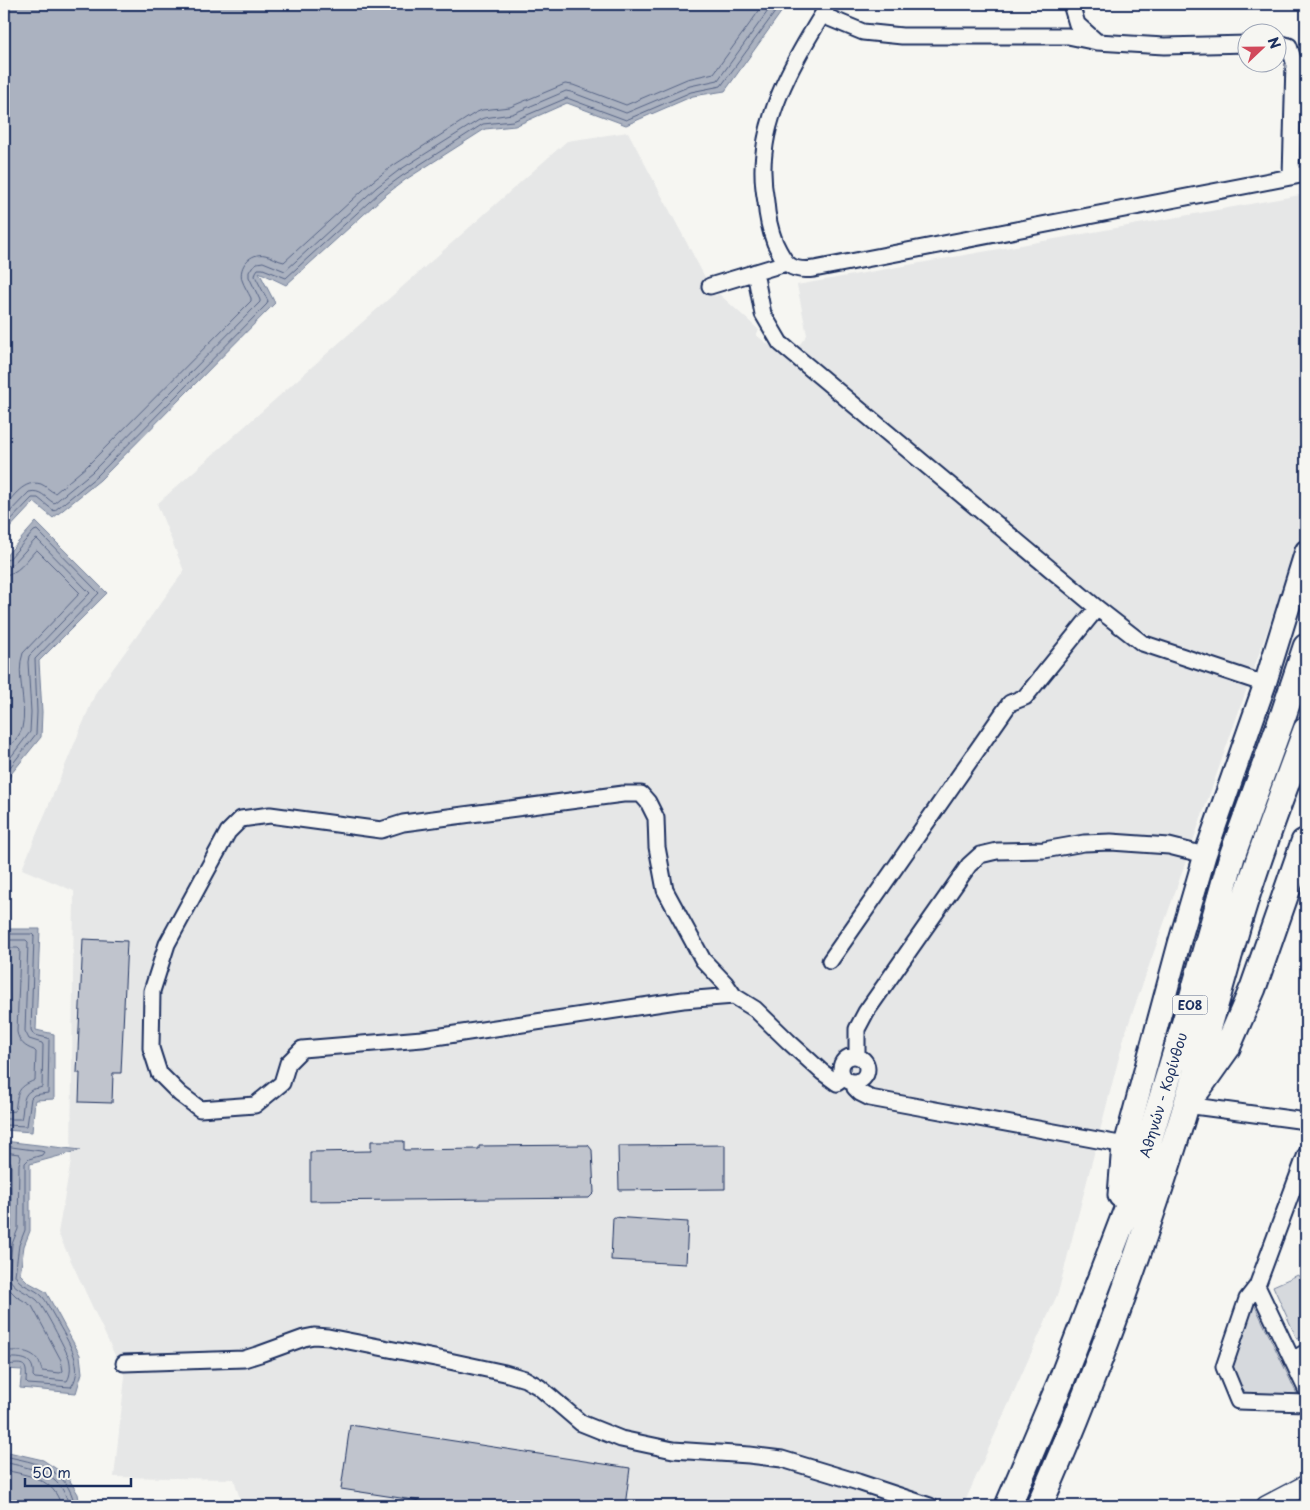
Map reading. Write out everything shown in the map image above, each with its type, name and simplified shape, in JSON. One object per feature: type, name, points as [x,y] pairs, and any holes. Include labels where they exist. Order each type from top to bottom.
[{"type":"highway","name":"Αθηνών - Κορίνθου","points":[[1008,1506],[1062,1379],[1134,1188],[1177,1050],[1232,856],[1306,647]]},
{"type":"highway","name":"Αθηνών - Κορίνθου","points":[[1039,1506],[1081,1408],[1157,1196],[1271,823],[1306,730]]},
{"type":"highway","points":[[1186,1105],[1227,1048],[1253,988],[1305,840]]},
{"type":"highway","points":[[1115,1242],[1125,1145]]},
{"type":"main road","points":[[1125,1145],[1205,855],[1264,684],[1306,551]]},
{"type":"street","points":[[1071,4],[1077,24],[1098,42]]},
{"type":"street","points":[[1238,44],[1164,46],[1098,42],[1068,36],[902,36],[863,32],[825,10],[794,64],[769,123],[764,146],[763,179],[768,217],[774,238],[786,263],[790,267],[814,269],[1306,174]]},
{"type":"street","points":[[1288,46],[1294,62],[1291,177]]},
{"type":"street","points":[[710,286],[786,263]]},
{"type":"street","points":[[756,272],[762,314],[780,344],[1097,608],[1142,643],[1264,684]]},
{"type":"street","points":[[830,961],[1010,703],[1025,697],[1097,608]]},
{"type":"street","points":[[734,996],[646,1005],[422,1039],[302,1049],[288,1062],[282,1084],[254,1105],[224,1108],[200,1108],[180,1094],[159,1073],[151,1048],[152,990],[167,944],[228,832],[241,819],[270,815],[381,830],[403,823],[623,794],[641,794],[648,802],[656,818],[657,847],[665,890],[703,960],[725,983],[734,996],[756,1009],[822,1072],[850,1084],[870,1098],[1125,1145]]},
{"type":"street","points":[[850,1084],[864,1077],[867,1068],[866,1062],[857,1056],[857,1029],[866,1012],[969,865],[980,855],[997,851],[1044,850],[1084,843],[1111,842],[1170,846],[1205,855]]},
{"type":"street","points":[[1186,1105],[1306,1121]]},
{"type":"street","points":[[1306,1154],[1257,1286],[1247,1299],[1224,1367],[1238,1401],[1306,1403]]},
{"type":"street","points":[[1257,1286],[1306,1389]]},
{"type":"street","points":[[124,1363],[244,1359],[304,1338],[314,1336],[328,1337],[459,1363],[525,1379],[539,1387],[581,1424],[621,1440],[673,1450],[782,1459],[930,1506]]},
{"type":"street","points":[[1293,1360],[1306,1352]]},
{"type":"street","points":[[1266,1506],[1306,1485]]},
{"type":"shaded area","points":[[1303,61],[1306,62],[1306,153],[1303,154]]},
{"type":"shaded area","points":[[628,132],[715,296],[719,294],[759,330],[756,335],[788,359],[807,335],[797,285],[1306,194],[1306,521],[1125,1034],[1058,1293],[963,1506],[242,1506],[234,1479],[114,1477],[125,1377],[58,1233],[71,1161],[74,891],[22,869],[96,692],[184,571],[157,504],[567,141]]},
{"type":"shaded area","points":[[1298,1275],[1306,1292],[1306,1335],[1297,1339],[1273,1286]]},
{"type":"shaded area","points":[[1254,1304],[1297,1394],[1243,1393],[1232,1366]]},
{"type":"water","points":[[4,4],[787,4],[725,91],[693,96],[626,125],[567,103],[515,126],[485,129],[405,180],[384,196],[286,285],[259,272],[275,303],[100,480],[53,518],[34,502],[4,534]]},
{"type":"water","points":[[36,522],[107,593],[39,661],[42,712],[41,737],[11,774],[4,790],[4,558]]},
{"type":"water","points":[[4,929],[40,929],[36,1030],[54,1034],[54,1099],[35,1100],[32,1132],[4,1130]]},
{"type":"water","points":[[4,1141],[81,1150],[30,1164],[30,1231],[24,1246],[20,1274],[28,1282],[46,1292],[80,1355],[82,1373],[76,1393],[20,1388],[22,1370],[4,1369]]},
{"type":"water","points":[[4,1451],[43,1460],[67,1476],[78,1494],[80,1506],[4,1506]]},
{"type":"building","points":[[83,939],[127,941],[121,1073],[113,1073],[112,1103],[79,1102],[80,1073],[77,1073]]},
{"type":"building","points":[[371,1141],[404,1141],[404,1150],[479,1149],[479,1146],[588,1145],[592,1150],[594,1193],[589,1198],[310,1201],[310,1152],[371,1151]]},
{"type":"building","points":[[725,1145],[725,1189],[619,1190],[618,1146]]},
{"type":"building","points":[[613,1217],[688,1222],[686,1264],[611,1260]]},
{"type":"building","points":[[350,1425],[630,1468],[625,1506],[453,1506],[341,1489]]}]
